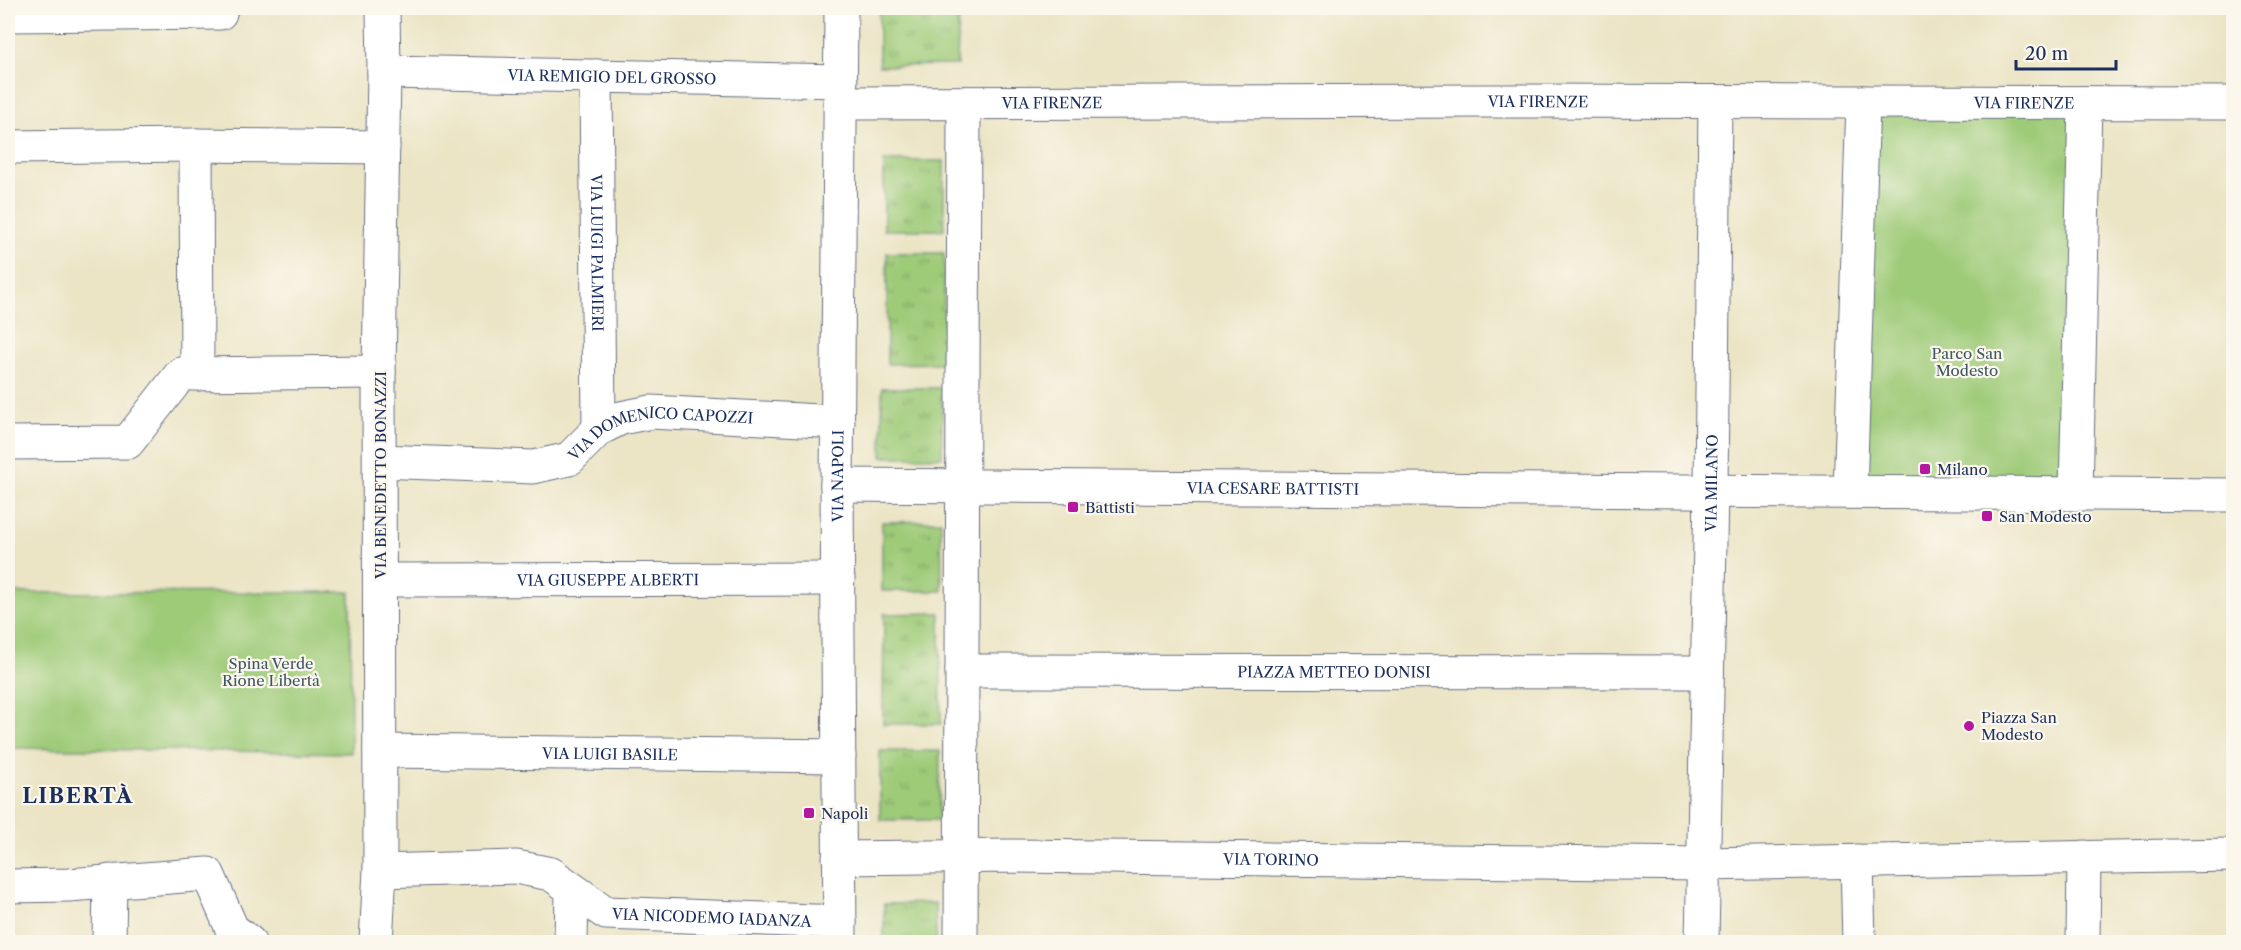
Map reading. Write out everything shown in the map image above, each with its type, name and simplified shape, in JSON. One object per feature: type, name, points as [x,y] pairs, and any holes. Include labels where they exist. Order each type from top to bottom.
[{"type":"street","points":[[8,15],[220,13],[221,8]]},
{"type":"street","name":"VIA BENEDETTO BONAZZI","points":[[376,942],[380,871],[381,750],[379,372],[383,8]]},
{"type":"street","name":"VIA NAPOLI","points":[[840,932],[837,485],[841,8]]},
{"type":"street","name":"VIA REMIGIO DEL GROSSO","points":[[384,72],[596,76],[841,92]]},
{"type":"street","name":"VIA LUIGI PALMIERI","points":[[596,76],[599,429]]},
{"type":"street","name":"VIA FIRENZE","points":[[841,92],[964,103],[2234,103]]},
{"type":"street","name":"VIA MILANO","points":[[1702,942],[1711,491],[1715,102]]},
{"type":"street","points":[[1850,492],[1863,102]]},
{"type":"street","points":[[961,942],[964,103]]},
{"type":"street","points":[[2076,494],[2085,103]]},
{"type":"street","points":[[8,147],[196,145],[383,147]]},
{"type":"street","points":[[196,145],[197,374]]},
{"type":"street","points":[[8,443],[128,442],[181,374],[379,372]]},
{"type":"street","name":"VIA DOMENICO CAPOZZI","points":[[380,461],[533,467],[569,459],[599,429],[621,418],[651,412],[838,422]]},
{"type":"street","name":"VIA CESARE BATTISTI","points":[[837,485],[1711,491]]},
{"type":"street","points":[[1711,491],[2234,495]]},
{"type":"street","name":"VIA GIUSEPPE ALBERTI","points":[[380,580],[838,579]]},
{"type":"street","name":"PIAZZA METTEO DONISI","points":[[962,671],[1707,672]]},
{"type":"street","name":"VIA LUIGI BASILE","points":[[381,750],[839,756]]},
{"type":"street","points":[[1702,864],[2234,855]]},
{"type":"street","name":"VIA TORINO","points":[[839,858],[961,856],[1702,864]]},
{"type":"street","points":[[2084,857],[2084,942]]},
{"type":"street","points":[[1857,861],[1859,942]]},
{"type":"street","name":"VIA NICODEMO IADANZA","points":[[380,871],[516,867],[551,874],[606,913],[840,932]]},
{"type":"street","points":[[8,886],[69,885],[207,874],[232,929],[249,942]]},
{"type":"street","points":[[109,942],[111,881]]},
{"type":"street","points":[[571,942],[572,891]]},
{"type":"green space","points":[[879,8],[959,8],[957,65],[879,66]]},
{"type":"green space","name":"Parco San Modesto","points":[[1863,102],[2085,103],[2076,494],[1850,492]]},
{"type":"green space","points":[[884,161],[944,161],[944,230],[884,230]]},
{"type":"green space","points":[[887,253],[944,253],[944,363],[887,364]]},
{"type":"green space","points":[[882,388],[942,388],[942,457],[882,457]]},
{"type":"green space","points":[[941,521],[942,591],[882,591],[882,522]]},
{"type":"green space","name":"Spina Verde Rione Libertà","points":[[350,592],[351,753],[8,748],[8,593]]},
{"type":"green space","points":[[940,613],[941,724],[883,724],[884,614]]},
{"type":"green space","points":[[880,751],[940,751],[939,820],[880,820]]},
{"type":"green space","points":[[935,903],[936,942],[884,942],[884,904]]},
{"type":"place","name":"Milano","points":[[1925,469]]},
{"type":"place","name":"Battisti","points":[[1073,507]]},
{"type":"place","name":"San Modesto","points":[[1987,516]]},
{"type":"place","name":"Piazza San Modesto","points":[[1969,726]]},
{"type":"place","name":"Napoli","points":[[809,813]]},
{"type":"district","name":"LIBERTÀ","points":[[78,795]]}]
